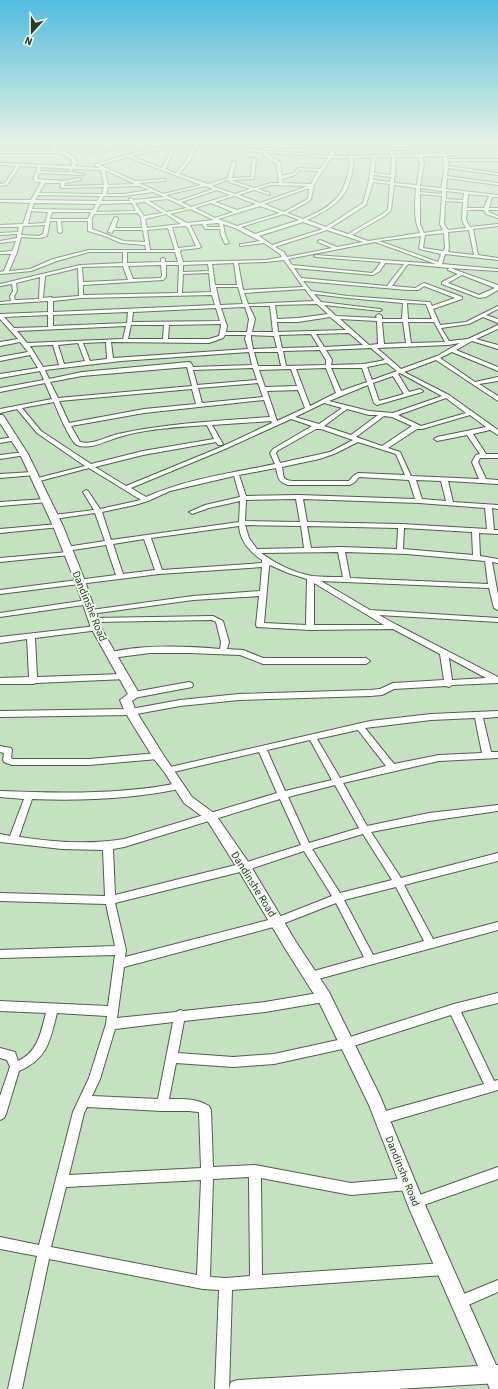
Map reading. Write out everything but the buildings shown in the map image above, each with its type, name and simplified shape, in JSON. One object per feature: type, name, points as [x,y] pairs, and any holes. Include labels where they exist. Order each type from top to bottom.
[{"type":"street","points":[[95,208],[89,220],[91,231],[123,242],[148,244]]},
{"type":"street","points":[[135,208],[143,218],[148,244],[148,264]]},
{"type":"street","points":[[0,273],[31,270],[55,260],[83,252],[163,252],[199,247],[194,232],[158,208]]},
{"type":"street","points":[[143,218],[191,208],[255,236],[273,246],[282,253],[308,290],[332,316],[388,361],[398,373],[408,395]]},
{"type":"street","points":[[227,208],[238,212]]},
{"type":"street","points":[[112,229],[170,228],[187,226],[218,221],[238,212],[252,208]]},
{"type":"street","points":[[270,208],[326,229],[348,236],[372,241],[442,265],[461,274],[498,287]]},
{"type":"street","points":[[237,228],[284,213],[294,208]]},
{"type":"street","points":[[255,236],[302,221],[325,208]]},
{"type":"street","points":[[273,246],[326,229],[359,208]]},
{"type":"street","points":[[348,236],[388,212],[390,208]]},
{"type":"street","points":[[418,208],[417,218],[423,234],[421,249],[425,251],[498,258]]},
{"type":"street","points":[[442,265],[442,255],[447,248],[446,232],[442,224],[443,208]]},
{"type":"street","points":[[481,269],[471,229],[464,220],[465,209],[498,209]]},
{"type":"street","points":[[486,209],[488,215],[498,217]]},
{"type":"street","points":[[6,272],[15,252],[19,236],[29,210],[138,212]]},
{"type":"street","points":[[0,234],[44,236],[46,233],[50,210]]},
{"type":"street","points":[[106,236],[112,229],[116,218]]},
{"type":"street","points":[[0,226],[23,225],[59,220],[89,220]]},
{"type":"street","points":[[59,220],[60,232]]},
{"type":"street","points":[[218,221],[227,243]]},
{"type":"street","points":[[203,223],[207,228],[222,228]]},
{"type":"street","points":[[0,285],[80,266],[162,263],[236,263],[305,255],[372,241],[498,225]]},
{"type":"street","points":[[170,228],[181,263],[180,293]]},
{"type":"street","points":[[471,229],[498,230]]},
{"type":"street","points":[[0,242],[19,236]]},
{"type":"street","points":[[320,240],[336,248]]},
{"type":"street","points":[[242,245],[264,242]]},
{"type":"street","points":[[102,251],[102,265]]},
{"type":"street","points":[[0,253],[15,252]]},
{"type":"street","points":[[125,252],[125,264],[131,281]]},
{"type":"street","points":[[81,284],[162,278],[163,252]]},
{"type":"street","points":[[305,255],[498,270]]},
{"type":"street","points":[[324,268],[329,256]]},
{"type":"street","points":[[290,266],[324,268],[373,274],[378,270],[384,261]]},
{"type":"street","points":[[26,345],[108,340],[209,341],[221,337],[224,333],[224,326],[214,293],[210,263]]},
{"type":"street","points":[[236,263],[240,289],[252,322],[248,333],[248,339],[260,381],[274,421]]},
{"type":"street","points":[[388,288],[407,263]]},
{"type":"street","points":[[0,266],[8,266]]},
{"type":"street","points":[[80,266],[81,297]]},
{"type":"street","points":[[181,273],[212,272]]},
{"type":"street","points":[[41,299],[43,274]]},
{"type":"street","points":[[461,274],[444,283],[482,297],[498,287]]},
{"type":"street","points":[[300,279],[415,290],[424,284],[459,298]]},
{"type":"street","points":[[13,301],[12,296],[15,291],[14,282]]},
{"type":"street","points":[[213,286],[240,289],[308,290],[428,303],[437,324],[448,343]]},
{"type":"street","points":[[0,303],[51,298],[140,294],[214,293]]},
{"type":"street","points":[[140,294],[142,309]]},
{"type":"street","points":[[430,308],[471,294]]},
{"type":"street","points":[[94,296],[95,311]]},
{"type":"street","points":[[50,328],[51,298]]},
{"type":"street","points":[[381,345],[378,320],[382,299]]},
{"type":"street","points":[[405,301],[405,321],[409,344]]},
{"type":"street","points":[[0,316],[319,302],[380,310]]},
{"type":"street","points":[[272,304],[276,334],[284,368]]},
{"type":"street","points":[[275,321],[332,316],[460,325],[482,316],[498,307]]},
{"type":"street","points":[[126,340],[128,324],[131,320],[131,310]]},
{"type":"street","points":[[0,316],[26,345],[41,368],[67,425],[78,443],[87,445],[131,434],[180,426],[274,421],[291,417],[339,394],[436,358],[470,339],[498,327]]},
{"type":"street","points":[[482,316],[498,321]]},
{"type":"street","points":[[298,320],[304,334]]},
{"type":"street","points":[[12,330],[128,324],[222,322]]},
{"type":"street","points":[[164,341],[167,323]]},
{"type":"street","points":[[224,333],[304,334],[350,331]]},
{"type":"street","points":[[313,333],[321,349],[329,360],[328,367],[339,394]]},
{"type":"street","points":[[0,376],[41,368],[110,359],[252,350],[321,349],[448,343],[470,339],[498,347]]},
{"type":"street","points":[[0,344],[21,340]]},
{"type":"street","points":[[108,340],[110,359]]},
{"type":"street","points":[[194,354],[196,341]]},
{"type":"street","points":[[209,341],[210,353]]},
{"type":"street","points":[[80,342],[88,362]]},
{"type":"street","points":[[54,344],[62,365]]},
{"type":"street","points":[[452,350],[498,369]]},
{"type":"street","points":[[0,359],[31,353]]},
{"type":"street","points":[[187,354],[189,367],[200,404]]},
{"type":"street","points":[[436,358],[498,399]]},
{"type":"street","points":[[0,390],[82,374],[189,367],[284,368],[364,366],[388,361]]},
{"type":"street","points":[[364,366],[377,402],[420,391]]},
{"type":"street","points":[[293,367],[308,410]]},
{"type":"street","points":[[398,373],[447,396],[498,433]]},
{"type":"street","points":[[476,384],[498,379]]},
{"type":"street","points":[[1,418],[18,407],[55,400],[260,381]]},
{"type":"street","points":[[263,389],[300,388]]},
{"type":"street","points":[[323,401],[382,415],[395,414],[447,396]]},
{"type":"street","points":[[67,425],[144,411],[266,398]]},
{"type":"street","points":[[389,400],[395,414],[415,427],[424,428],[471,413]]},
{"type":"street","points":[[18,407],[39,432],[91,467],[146,500]]},
{"type":"street","points":[[346,407],[317,427],[275,450],[273,455],[278,466],[280,477],[284,482],[335,484],[352,482],[354,477],[358,475],[498,482]]},
{"type":"street","points":[[0,531],[56,522],[146,500],[168,490],[319,457],[354,439],[382,415]]},
{"type":"street","points":[[291,417],[400,454],[411,478],[419,501]]},
{"type":"street","name":"Dandinshe Road","points":[[1,418],[24,454],[56,522],[92,615],[111,655],[134,695]]},
{"type":"street","points":[[126,488],[223,448],[274,421]]},
{"type":"street","points":[[210,424],[216,440],[223,448]]},
{"type":"street","points":[[383,448],[415,427]]},
{"type":"street","points":[[437,439],[492,428]]},
{"type":"street","points":[[469,433],[484,456]]},
{"type":"street","points":[[0,441],[15,439]]},
{"type":"street","points":[[0,476],[35,477],[91,467],[143,453],[216,440]]},
{"type":"street","points":[[0,457],[24,454]]},
{"type":"street","points":[[483,481],[475,462],[478,456],[498,456]]},
{"type":"street","points":[[236,474],[243,498],[242,523],[244,535],[255,551],[266,562],[292,573],[311,578],[492,586]]},
{"type":"street","points":[[444,480],[450,503]]},
{"type":"street","points":[[335,484],[336,499]]},
{"type":"street","points":[[86,492],[98,511],[120,576]]},
{"type":"street","points":[[299,497],[308,550]]},
{"type":"street","points":[[192,512],[207,506],[243,498],[299,497],[419,501],[498,507]]},
{"type":"street","points":[[0,504],[46,501]]},
{"type":"street","points":[[0,560],[67,552],[108,543],[242,523],[401,526],[495,532],[488,506]]},
{"type":"street","points":[[400,551],[401,526]]},
{"type":"street","points":[[475,530],[477,558]]},
{"type":"street","points":[[147,537],[159,572]]},
{"type":"street","points":[[255,551],[341,549],[400,551],[498,561]]},
{"type":"street","points":[[341,549],[347,580]]},
{"type":"street","points":[[488,559],[492,586],[497,599],[498,608]]},
{"type":"street","points":[[0,592],[120,576],[266,562]]},
{"type":"street","points":[[266,562],[260,625],[310,628],[394,627]]},
{"type":"street","points":[[311,578],[394,627],[444,654],[498,680]]},
{"type":"street","points":[[310,628],[311,578]]},
{"type":"street","points":[[0,640],[31,637],[92,615],[193,598],[263,593]]},
{"type":"street","points":[[370,612],[498,620]]},
{"type":"street","points":[[0,615],[92,615],[213,618],[219,621],[224,636],[223,652]]},
{"type":"street","points":[[31,637],[33,681]]},
{"type":"street","points":[[111,655],[131,651],[192,650],[245,654],[257,660],[263,661],[366,661]]},
{"type":"street","points":[[444,654],[449,684]]},
{"type":"street","points":[[0,681],[123,677]]},
{"type":"street","points":[[0,714],[131,712],[180,703],[239,697],[370,693],[382,692],[392,686],[449,684],[498,680]]},
{"type":"street","points":[[131,712],[126,700],[134,695],[189,685]]},
{"type":"street","name":"Dandinshe Road","points":[[131,712],[158,756],[169,770],[188,800],[211,817],[244,867],[324,997],[348,1043],[382,1118],[415,1202],[444,1269],[495,1379]]},
{"type":"street","points":[[169,770],[360,726],[431,717],[498,714]]},
{"type":"street","points":[[478,715],[487,755]]},
{"type":"street","points":[[360,726],[392,768]]},
{"type":"street","points":[[312,737],[365,830],[398,882],[430,944]]},
{"type":"street","points":[[0,749],[8,750],[7,760],[12,762],[89,762],[158,756]]},
{"type":"street","points":[[262,749],[306,847],[338,898],[371,960]]},
{"type":"street","points":[[0,838],[92,848],[108,846],[131,841],[283,795],[392,768],[439,758],[498,755]]},
{"type":"street","points":[[0,794],[29,796],[114,796],[146,793],[179,786]]},
{"type":"street","points":[[13,840],[29,796]]},
{"type":"street","points":[[0,897],[110,900],[244,867],[365,830],[429,817],[498,808]]},
{"type":"street","points":[[15,1389],[44,1250],[79,1112],[94,1079],[112,1024],[121,950],[110,900],[108,846]]},
{"type":"street","points":[[120,963],[278,922],[338,898],[498,857]]},
{"type":"street","points":[[311,976],[498,926]]},
{"type":"street","points":[[0,954],[121,950]]},
{"type":"street","points":[[112,1024],[180,1015],[265,1007],[324,997]]},
{"type":"street","points":[[173,1058],[233,1062],[274,1059],[348,1043],[454,1009],[497,1000]]},
{"type":"street","points":[[0,1006],[113,1011]]},
{"type":"street","points":[[15,1067],[29,1060],[37,1053],[41,1046],[53,1008]]},
{"type":"street","points":[[382,1118],[495,1086],[454,1009]]},
{"type":"street","points":[[162,1105],[173,1058],[180,1015]]},
{"type":"street","points":[[0,1053],[11,1056],[15,1067],[0,1114]]},
{"type":"street","points":[[84,1101],[189,1105],[200,1107],[205,1110],[207,1173],[202,1282]]},
{"type":"street","points":[[61,1181],[255,1171],[351,1189],[408,1184]]},
{"type":"street","points":[[255,1171],[256,1282]]},
{"type":"street","points":[[415,1202],[498,1173]]},
{"type":"street","points":[[0,1243],[44,1250],[202,1282],[226,1284],[444,1269]]},
{"type":"street","points":[[222,1389],[226,1284]]},
{"type":"street","points":[[459,1302],[498,1286]]},
{"type":"street","points":[[238,1389],[365,1386],[495,1379]]}]
